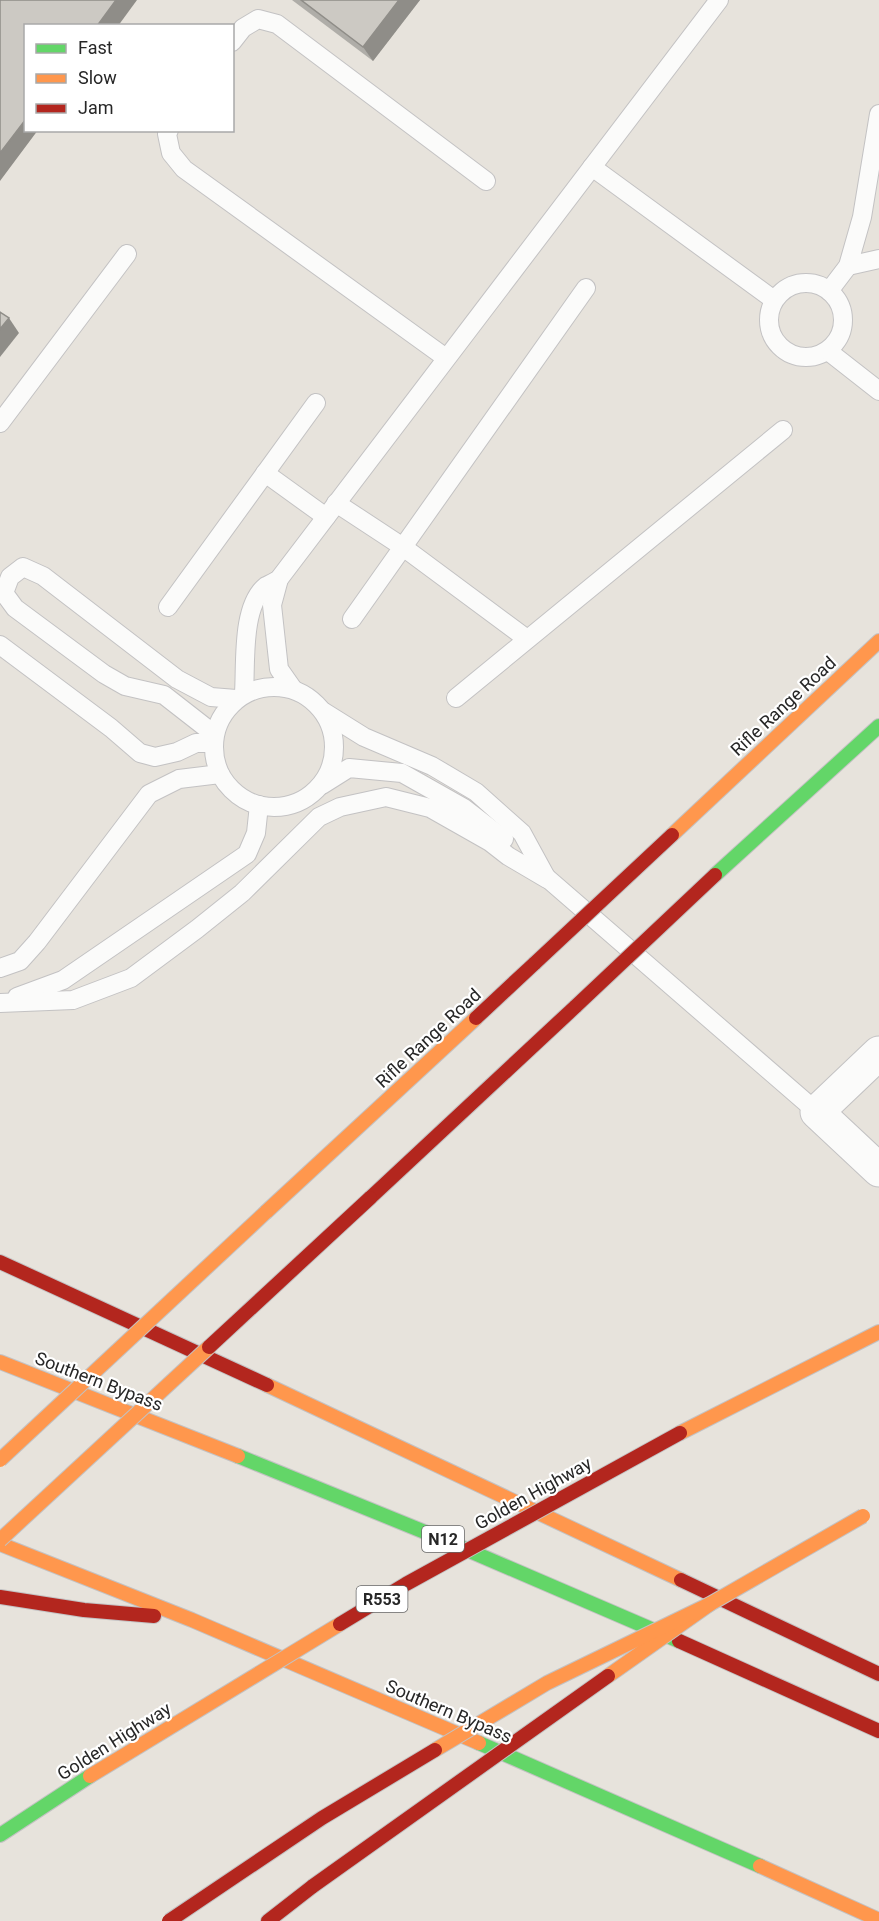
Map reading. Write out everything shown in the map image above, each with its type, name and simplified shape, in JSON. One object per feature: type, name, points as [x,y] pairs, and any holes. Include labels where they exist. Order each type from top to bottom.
[{"type":"main road","name":"Rifle Range Road","points":[[0,1460],[879,641]]},
{"type":"main road","points":[[0,1542],[879,726]]},
{"type":"main road","points":[[0,1262],[379,1436],[879,1674]]},
{"type":"main road","name":"Golden Highway","points":[[0,1835],[90,1776],[406,1584],[680,1433],[879,1332]]},
{"type":"main road","name":"Southern Bypass","points":[[0,1362],[185,1433],[521,1572],[879,1731]]},
{"type":"main road","points":[[169,1921],[322,1818],[547,1683],[710,1604],[879,1509]]},
{"type":"main road","name":"Southern Bypass","points":[[0,1542],[192,1620],[636,1811],[879,1920]]},
{"type":"main road","points":[[0,1597],[84,1610],[192,1620]]},
{"type":"main road","points":[[268,1921],[435,1797],[529,1734],[710,1604]]},
{"type":"street","points":[[879,1053],[817,1112],[879,1170]]},
{"type":"lane","points":[[293,689],[279,669],[272,605],[279,579],[720,0]]},
{"type":"lane","points":[[234,39],[243,28],[258,19],[277,24],[486,181]]},
{"type":"lane","points":[[829,291],[848,266],[862,217],[879,114]]},
{"type":"lane","points":[[168,132],[171,153],[184,169],[446,358]]},
{"type":"lane","points":[[592,167],[774,300]]},
{"type":"lane","points":[[0,423],[127,254]]},
{"type":"lane","points":[[848,266],[879,259]]},
{"type":"lane","points":[[806,283],[818,285],[837,299],[842,310],[842,333],[828,351],[816,356],[803,357],[791,354],[780,347],[772,337],[769,312],[774,300],[794,285],[806,283]]},
{"type":"lane","points":[[352,619],[586,288]]},
{"type":"lane","points":[[828,351],[879,391]]},
{"type":"lane","points":[[168,608],[316,403]]},
{"type":"lane","points":[[456,698],[783,430]]},
{"type":"lane","points":[[265,473],[403,547],[527,639]]},
{"type":"lane","points":[[214,738],[164,695],[125,686],[104,674],[15,608],[4,593],[10,577],[23,567],[43,576],[177,679],[212,697],[240,696],[273,686],[293,689],[310,698],[324,712],[364,737],[432,766],[476,792],[522,833],[547,879]]},
{"type":"lane","points":[[279,579],[265,587],[253,605],[247,630],[240,696],[222,715],[214,738],[214,755],[220,774],[233,791],[250,802],[260,805],[270,807],[290,805],[308,798],[322,784],[332,768],[335,748],[333,729],[324,712]]},
{"type":"lane","points":[[0,645],[111,728],[140,753],[155,757],[177,752],[214,738]]},
{"type":"lane","points":[[322,784],[349,768],[402,773],[464,808],[510,843],[547,879],[817,1112]]},
{"type":"lane","points":[[0,968],[20,961],[37,942],[149,794],[179,779],[220,774]]},
{"type":"lane","points":[[1,1003],[73,1000],[131,978],[242,893],[319,817],[340,807],[386,797],[430,808],[490,842],[508,856],[547,879]]},
{"type":"lane","points":[[1,1003],[63,980],[247,854],[256,833],[260,805]]},
{"type":"lane","points":[[290,805],[319,817]]},
{"type":"building","points":[[0,0],[116,0],[98,24],[24,24],[24,122],[0,153]]},
{"type":"building","points":[[301,0],[399,0],[363,47]]},
{"type":"building","points":[[0,312],[9,318],[0,329]]},
{"type":"traffic: fast","points":[[715,875],[879,726]]},
{"type":"traffic: fast","points":[[238,1456],[442,1539],[679,1641]]},
{"type":"traffic: fast","points":[[479,1743],[760,1866]]},
{"type":"traffic: fast","points":[[0,1835],[90,1776]]},
{"type":"traffic: slow","points":[[672,835],[879,641]]},
{"type":"traffic: slow","points":[[266,1212],[476,1018]]},
{"type":"traffic: slow","points":[[0,1460],[266,1212]]},
{"type":"traffic: slow","points":[[680,1433],[879,1332]]},
{"type":"traffic: slow","points":[[0,1540],[209,1347]]},
{"type":"traffic: slow","points":[[0,1362],[238,1456]]},
{"type":"traffic: slow","points":[[267,1385],[681,1580]]},
{"type":"traffic: slow","points":[[435,1750],[547,1683],[710,1604],[863,1516]]},
{"type":"traffic: slow","points":[[0,1544],[192,1620],[479,1743]]},
{"type":"traffic: slow","points":[[608,1676],[710,1604]]},
{"type":"traffic: slow","points":[[90,1776],[340,1624]]},
{"type":"traffic: slow","points":[[760,1866],[879,1920]]},
{"type":"traffic: jam","points":[[535,963],[672,835]]},
{"type":"traffic: jam","points":[[576,1006],[715,875]]},
{"type":"traffic: jam","points":[[476,1018],[535,963]]},
{"type":"traffic: jam","points":[[370,1198],[576,1006]]},
{"type":"traffic: jam","points":[[209,1347],[370,1198]]},
{"type":"traffic: jam","points":[[0,1262],[267,1385]]},
{"type":"traffic: jam","points":[[340,1624],[406,1584],[680,1433]]},
{"type":"traffic: jam","points":[[681,1580],[879,1674]]},
{"type":"traffic: jam","points":[[0,1597],[84,1610],[154,1616]]},
{"type":"traffic: jam","points":[[679,1641],[879,1731]]},
{"type":"traffic: jam","points":[[313,1886],[608,1676]]},
{"type":"traffic: jam","points":[[169,1921],[322,1818],[435,1750]]},
{"type":"traffic: jam","points":[[268,1921],[313,1886]]}]
